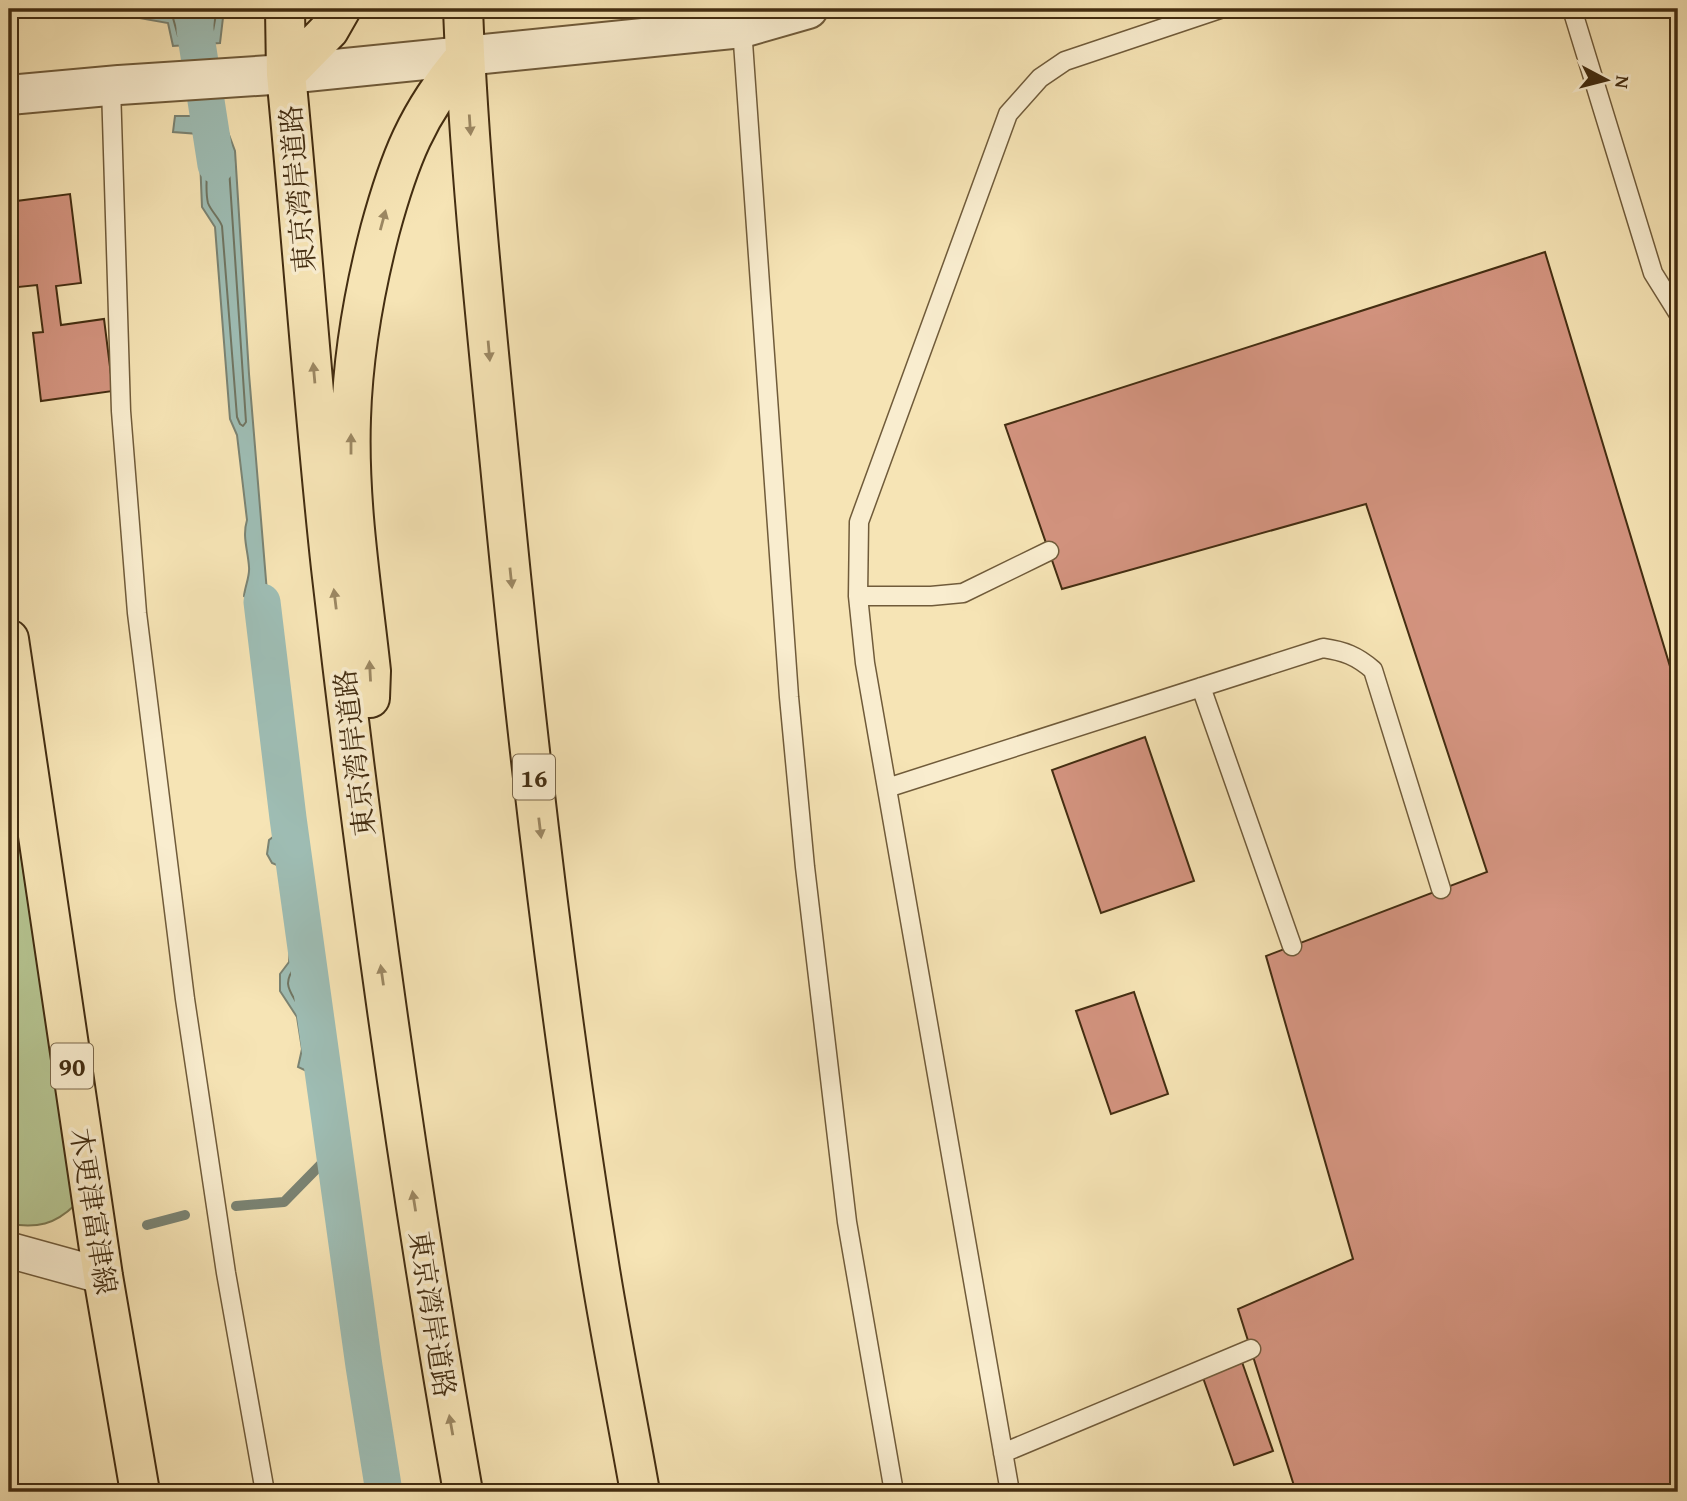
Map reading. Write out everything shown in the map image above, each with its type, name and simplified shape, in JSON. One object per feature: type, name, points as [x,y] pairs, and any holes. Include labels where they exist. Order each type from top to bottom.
[{"type":"main road","name":"東京湾岸道路","points":[[285,9],[286,74],[331,565],[369,886],[401,1119],[463,1492]]},
{"type":"main road","points":[[286,74],[330,30],[341,9]]},
{"type":"main road","name":"16","points":[[463,9],[497,443],[539,819],[587,1181],[640,1492]]},
{"type":"main road","points":[[369,886],[370,671],[351,459],[357,336],[368,275],[401,159],[439,87],[465,57]]},
{"type":"main road","name":"木更津富津線","points":[[9,639],[103,1276],[140,1492]]},
{"type":"street","points":[[9,95],[465,57],[760,19],[808,9]]},
{"type":"street","points":[[9,1250],[103,1276]]},
{"type":"lane","points":[[1010,1492],[865,663],[858,596],[859,522],[1008,114],[1040,78],[1065,61],[1220,9]]},
{"type":"lane","points":[[1572,9],[1653,273],[1678,313]]},
{"type":"lane","points":[[760,19],[789,697],[805,867],[846,1222],[894,1492]]},
{"type":"lane","points":[[115,86],[121,411],[137,613],[185,999],[226,1273],[265,1492]]},
{"type":"lane","points":[[858,596],[963,593],[1049,551]]},
{"type":"lane","points":[[887,788],[1323,648],[1344,650],[1373,670],[1441,890]]},
{"type":"lane","points":[[1202,687],[1292,946]]},
{"type":"lane","points":[[1003,1453],[1251,1349]]},
{"type":"green space","points":[[9,777],[75,1205],[53,1221],[29,1226],[9,1224]]},
{"type":"water","points":[[139,9],[224,9],[220,43],[173,46],[168,23],[139,18]]},
{"type":"water","points":[[175,116],[222,116],[235,151],[249,374],[272,653],[268,652],[253,604],[244,596],[249,570],[245,538],[247,520],[237,435],[230,419],[215,227],[202,207],[199,134],[173,132]]},
{"type":"water","points":[[288,818],[330,1119],[316,1113],[311,1073],[298,1067],[302,1049],[297,1017],[280,991],[280,974],[289,962],[290,948],[283,901],[287,891],[284,868],[272,863],[267,854],[269,840],[282,830]]},
{"type":"water","points":[[384,1413],[397,1492],[362,1492],[369,1473],[360,1418]]},
{"type":"building","points":[[70,194],[81,283],[56,286],[61,325],[104,319],[113,391],[41,401],[33,333],[43,332],[37,285],[9,288],[9,202]]},
{"type":"building","points":[[1545,252],[1678,693],[1678,1492],[1296,1492],[1238,1309],[1353,1259],[1266,956],[1487,872],[1366,504],[1062,589],[1005,425]]},
{"type":"building","points":[[1145,737],[1194,881],[1101,913],[1052,770]]},
{"type":"building","points":[[1134,992],[1168,1094],[1111,1114],[1076,1011]]},
{"type":"building","points":[[1242,1362],[1273,1451],[1234,1465],[1202,1375]]},
{"type":"waterway","points":[[195,9],[195,30],[216,165]]},
{"type":"waterway","points":[[262,602],[288,818],[384,1492]]},
{"type":"waterway","points":[[236,1206],[284,1202],[334,1151]]},
{"type":"waterway","points":[[147,1225],[185,1215]]}]
